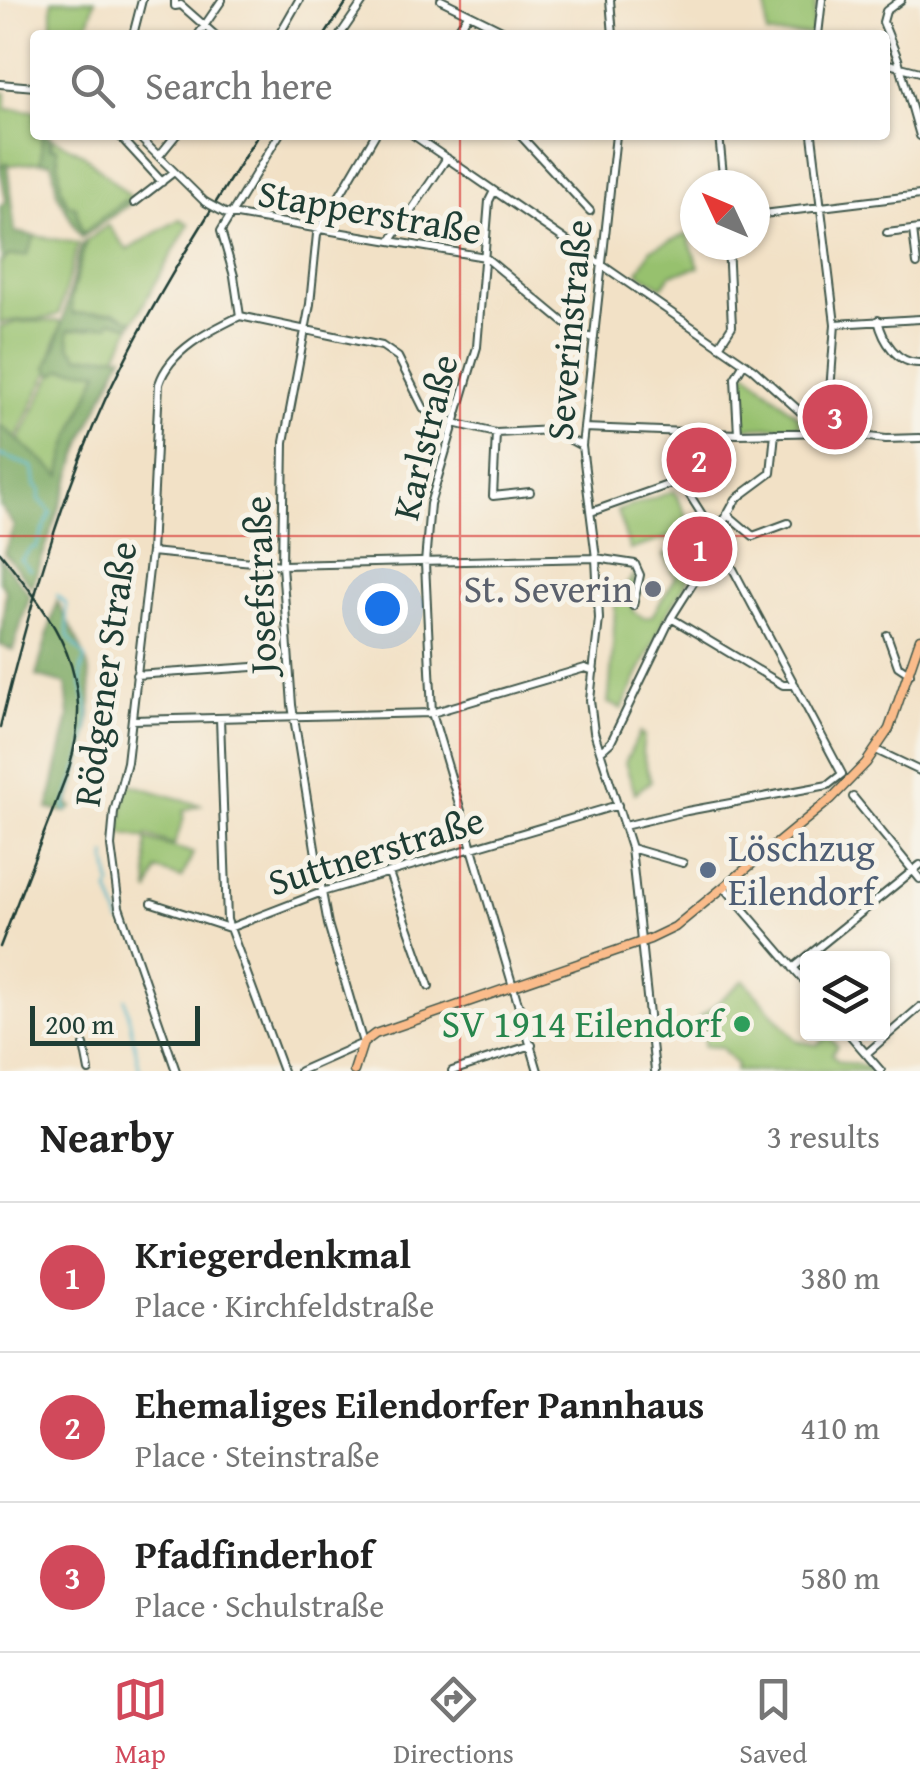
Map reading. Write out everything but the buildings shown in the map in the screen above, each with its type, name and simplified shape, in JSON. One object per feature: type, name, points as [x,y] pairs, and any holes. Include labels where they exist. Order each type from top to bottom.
[{"type":"main road","points":[[354,1071],[363,1043],[374,1034],[675,927],[840,791],[876,750],[889,729],[920,639]]},
{"type":"street","points":[[134,30],[142,0]]},
{"type":"street","points":[[200,30],[222,0]]},
{"type":"street","points":[[343,30],[364,0]]},
{"type":"street","points":[[441,0],[501,30]]},
{"type":"street","points":[[610,0],[612,30]]},
{"type":"street","points":[[819,30],[822,0]]},
{"type":"street","points":[[887,30],[883,16],[901,0]]},
{"type":"street","points":[[282,30],[296,1]]},
{"type":"street","points":[[179,2],[208,30]]},
{"type":"street","points":[[458,30],[468,15]]},
{"type":"street","points":[[890,39],[920,136]]},
{"type":"street","points":[[890,64],[920,72]]},
{"type":"street","points":[[0,84],[30,87]]},
{"type":"street","points":[[123,140],[162,182]]},
{"type":"street","name":"Stapperstraße","points":[[142,140],[205,202],[227,214],[485,257],[579,336],[594,338]]},
{"type":"street","points":[[159,156],[172,140]]},
{"type":"street","points":[[276,140],[227,214],[221,236],[234,276],[240,316],[371,343],[391,351],[404,366],[424,409],[455,425],[496,433],[552,430],[582,446]]},
{"type":"street","name":"Josefstraße","points":[[363,1043],[322,892],[294,717],[282,565],[284,442],[320,228],[372,140]]},
{"type":"street","points":[[420,140],[744,363],[804,414],[807,432]]},
{"type":"street","points":[[525,140],[590,211]]},
{"type":"street","name":"Severinstraße","points":[[615,140],[582,446],[599,618],[590,714],[630,848],[655,1071]]},
{"type":"street","points":[[720,140],[722,170]]},
{"type":"street","points":[[813,140],[835,324],[827,432]]},
{"type":"street","points":[[392,239],[447,158]]},
{"type":"street","points":[[134,203],[174,172]]},
{"type":"street","name":"Karlstraße","points":[[494,191],[489,201],[477,347],[430,504],[424,563],[432,713],[538,1069]]},
{"type":"street","points":[[770,213],[920,195]]},
{"type":"street","points":[[888,233],[916,229],[917,264]]},
{"type":"street","points":[[719,346],[732,326],[729,260]]},
{"type":"street","name":"Rödgener Straße","points":[[176,1071],[116,894],[112,831],[127,762],[151,552],[156,410],[164,371],[177,354],[240,316]]},
{"type":"street","points":[[835,324],[920,319]]},
{"type":"street","points":[[878,320],[898,357],[920,363]]},
{"type":"street","points":[[738,434],[735,378],[744,363]]},
{"type":"street","points":[[584,428],[738,434],[827,432],[886,439],[920,438]]},
{"type":"street","points":[[496,433],[493,496],[530,492]]},
{"type":"street","points":[[710,526],[722,521],[736,499],[772,470],[776,433]]},
{"type":"street","points":[[591,512],[680,483],[719,542],[842,774],[828,785],[686,810],[624,826]]},
{"type":"street","points":[[728,514],[746,534],[753,536],[788,523]]},
{"type":"street","points":[[601,751],[612,742],[671,618],[719,542]]},
{"type":"street","points":[[151,552],[282,565],[596,558],[630,562],[638,569],[633,606]]},
{"type":"street","points":[[671,618],[786,687],[795,685]]},
{"type":"street","points":[[887,635],[898,666],[910,674]]},
{"type":"street","points":[[136,676],[253,667]]},
{"type":"street","points":[[132,720],[432,713],[585,668],[594,671]]},
{"type":"street","points":[[220,718],[230,928],[283,1071]]},
{"type":"street","points":[[876,750],[920,771]]},
{"type":"street","points":[[853,797],[916,868],[920,879]]},
{"type":"street","name":"Suttnerstraße","points":[[152,903],[230,928],[322,892],[618,805]]},
{"type":"street","points":[[630,848],[683,863]]},
{"type":"street","points":[[794,968],[916,868]]},
{"type":"street","points":[[389,873],[429,986]]},
{"type":"street","points":[[725,888],[800,975]]},
{"type":"street","points":[[866,1054],[920,1007]]},
{"type":"street","points":[[855,1041],[881,1071]]},
{"type":"street","points":[[300,1071],[363,1043]]},
{"type":"street","points":[[84,1045],[89,1071]]},
{"type":"street","points":[[452,1071],[532,1045]]},
{"type":"street","points":[[527,1071],[538,1069]]},
{"type":"green space","points":[[52,0],[95,0],[86,30],[52,30]]},
{"type":"green space","points":[[766,0],[816,0],[813,30],[767,30]]},
{"type":"green space","points":[[0,92],[6,93],[6,109],[30,111],[30,140],[42,140],[41,162],[0,166]]},
{"type":"green space","points":[[42,140],[49,140],[50,148],[57,148],[61,188],[67,204],[76,207],[82,233],[125,200],[131,203],[81,238],[57,193],[52,163],[41,162]]},
{"type":"green space","points":[[52,140],[56,140],[83,154],[134,200],[125,200],[82,234],[76,208],[68,204],[61,188],[57,148],[52,148]]},
{"type":"green space","points":[[7,163],[15,232],[35,236],[27,255],[8,256],[2,262],[0,206],[6,201],[0,166]]},
{"type":"green space","points":[[180,219],[189,224],[134,321],[114,312],[72,314],[71,298],[86,241],[108,225],[127,250]]},
{"type":"green space","points":[[35,236],[78,243],[59,314],[0,323],[0,262],[8,256],[27,255]]},
{"type":"green space","points":[[680,237],[680,260],[696,260],[699,267],[671,274],[662,287],[638,272],[651,249]]},
{"type":"green space","points":[[86,241],[71,298],[72,314],[114,312],[134,321],[131,326],[112,320],[109,325],[68,330],[70,346],[79,357],[123,355],[85,435],[32,587],[4,553],[14,526],[0,506],[0,425],[61,476],[71,438],[99,371],[63,369],[52,375],[47,367],[57,344],[81,245]]},
{"type":"green space","points":[[112,320],[131,326],[117,355],[79,357],[70,346],[68,329],[89,329]]},
{"type":"green space","points":[[17,322],[62,323],[49,371],[16,438],[0,425],[0,327]]},
{"type":"green space","points":[[63,369],[99,370],[71,438],[61,477],[18,442],[52,375]]},
{"type":"green space","points":[[744,369],[800,418],[800,426],[743,428],[740,374]]},
{"type":"green space","points":[[674,491],[691,524],[694,520],[699,528],[630,550],[617,511]]},
{"type":"green space","points":[[694,544],[704,555],[668,612],[622,709],[608,703],[616,587],[625,587],[635,574],[634,594],[626,594],[626,602],[644,618],[652,616],[676,577],[664,555]]},
{"type":"green space","points":[[0,558],[30,595],[13,650],[0,645],[6,591],[0,581]]},
{"type":"green space","points":[[57,601],[85,658],[91,693],[84,751],[68,804],[73,807],[67,812],[48,809],[69,717],[66,684],[36,676]]},
{"type":"green space","points":[[640,732],[644,736],[642,753],[651,781],[635,793],[625,763]]},
{"type":"green space","points":[[127,783],[200,805],[184,810],[174,845],[147,835],[145,838],[120,833]]},
{"type":"green space","points":[[146,839],[193,853],[182,878],[157,870],[149,892]]},
{"type":"green space","name":"SV 1914 Eilendorf","points":[[744,980],[797,1041],[817,1045],[832,1041],[837,1046],[832,1054],[838,1061],[872,1071],[735,1071],[737,1065],[721,1047],[704,1046],[705,1028],[698,1019]]},
{"type":"waterway","points":[[0,455],[33,467],[36,486],[41,490],[39,499],[51,512],[36,548],[21,560],[30,570]]},
{"type":"waterway","points":[[57,595],[66,604],[68,637],[86,658],[81,678],[88,712],[86,737],[65,807],[68,811]]},
{"type":"waterway","points":[[106,855],[109,891],[121,923]]},
{"type":"waterway","points":[[125,998],[140,1071]]},
{"type":"railway","points":[[328,30],[348,0]]},
{"type":"railway","points":[[0,727],[58,520],[88,439],[158,298],[255,140]]},
{"type":"railway","points":[[0,552],[39,603],[67,652],[78,707],[68,771],[0,947]]},
{"type":"place","name":"Pfadfinderhof","points":[[835,417]]},
{"type":"place","name":"Ehemaliges Eilendorfer Pannhaus","points":[[699,460]]},
{"type":"place","name":"Kriegerdenkmal","points":[[700,549]]},
{"type":"place","name":"St. Severin","points":[[653,589]]},
{"type":"place","name":"Löschzug Eilendorf","points":[[708,870]]},
{"type":"place","name":"SV 1914 Eilendorf","points":[[742,1024]]}]
